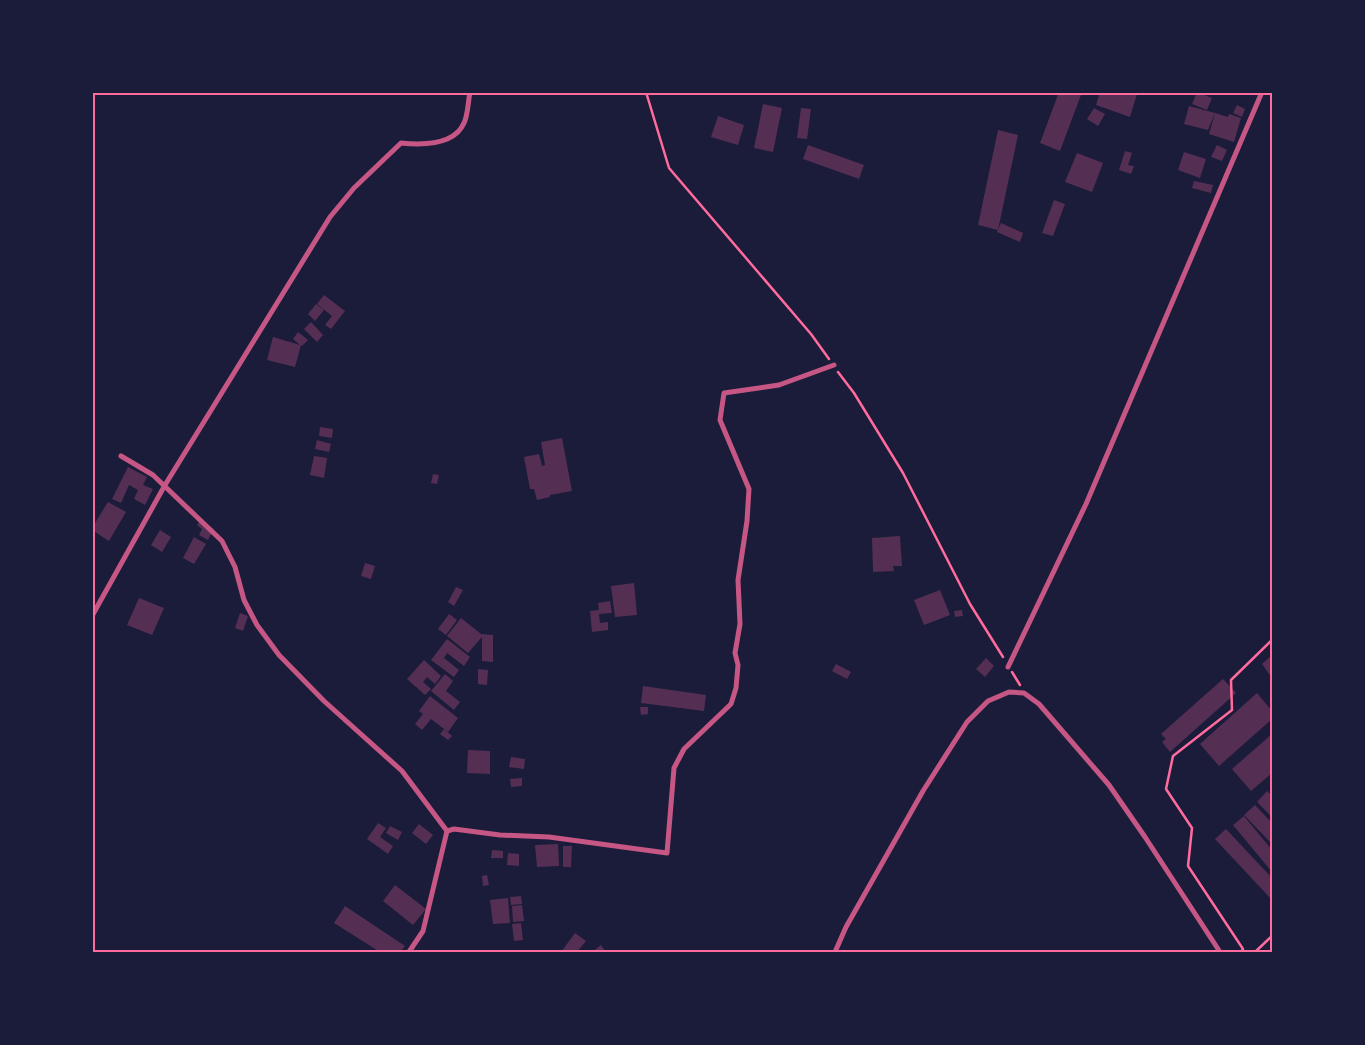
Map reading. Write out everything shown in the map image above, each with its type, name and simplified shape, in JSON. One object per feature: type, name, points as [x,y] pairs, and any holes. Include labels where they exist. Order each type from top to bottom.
[{"type":"street","points":[[92,616],[165,485],[330,217],[354,188],[401,143],[424,145],[454,135],[464,124],[470,92]]},
{"type":"street","points":[[1008,667],[1086,504],[1262,92]]},
{"type":"street","points":[[447,831],[454,829],[500,835],[549,837],[667,853],[674,768],[684,749],[731,704],[736,688],[738,665],[736,653],[740,624],[738,580],[747,521],[749,489],[720,420],[724,393],[779,385],[834,365]]},
{"type":"street","points":[[121,456],[154,475],[222,541],[235,567],[244,600],[257,625],[280,654],[324,701],[402,771],[447,831]]},
{"type":"street","points":[[834,952],[846,927],[918,799],[967,722],[988,701],[1009,692],[1024,692],[1039,704],[1109,785],[1220,952]]},
{"type":"street","points":[[409,952],[423,931],[447,831]]},
{"type":"path","points":[[646,92],[669,168],[810,334],[854,393],[903,474],[970,604],[1024,692]]},
{"type":"path","points":[[1241,952],[1243,949],[1188,866],[1192,828],[1166,789],[1166,784],[1173,756],[1232,710],[1231,680],[1272,640]]},
{"type":"path","points":[[1255,952],[1272,936]]},
{"type":"building","points":[[1059,92],[1073,92],[1081,95],[1060,151],[1040,143]]},
{"type":"building","points":[[1100,92],[1137,94],[1130,117],[1096,105]]},
{"type":"building","points":[[1197,92],[1212,98],[1207,110],[1192,104]]},
{"type":"building","points":[[763,104],[782,108],[773,152],[754,148]]},
{"type":"building","points":[[1237,105],[1245,109],[1242,117],[1233,113]]},
{"type":"building","points":[[1189,106],[1215,113],[1208,130],[1184,124]]},
{"type":"building","points":[[801,108],[811,109],[807,139],[797,138]]},
{"type":"building","points":[[1094,108],[1105,114],[1098,126],[1087,119]]},
{"type":"building","points":[[1215,113],[1228,117],[1229,114],[1241,118],[1234,142],[1209,134]]},
{"type":"building","points":[[718,116],[744,125],[738,145],[711,137]]},
{"type":"building","points":[[998,130],[1018,135],[998,230],[978,225]]},
{"type":"building","points":[[808,145],[864,165],[859,179],[803,159]]},
{"type":"building","points":[[1217,145],[1227,150],[1222,161],[1211,157]]},
{"type":"building","points":[[1125,151],[1132,153],[1128,165],[1134,166],[1131,174],[1119,170]]},
{"type":"building","points":[[1184,152],[1206,159],[1200,178],[1178,170]]},
{"type":"building","points":[[1077,153],[1103,163],[1092,192],[1065,182]]},
{"type":"building","points":[[1194,181],[1213,185],[1211,193],[1192,188]]},
{"type":"building","points":[[1054,200],[1065,204],[1053,236],[1042,233]]},
{"type":"building","points":[[1001,223],[1023,233],[1020,242],[997,232]]},
{"type":"building","points":[[324,295],[345,311],[331,329],[325,325],[332,316],[317,304]]},
{"type":"building","points":[[316,304],[324,310],[315,321],[308,314]]},
{"type":"building","points":[[311,322],[323,335],[317,342],[304,329]]},
{"type":"building","points":[[298,332],[308,340],[301,345],[295,367],[267,360],[273,337],[300,345],[293,339]]},
{"type":"building","points":[[320,427],[333,429],[332,438],[319,436]]},
{"type":"building","points":[[562,438],[572,491],[550,495],[550,497],[537,500],[534,489],[530,489],[524,457],[539,454],[542,466],[545,465],[541,442]]},
{"type":"building","points":[[317,440],[331,444],[329,452],[315,449]]},
{"type":"building","points":[[314,456],[327,458],[324,478],[310,475]]},
{"type":"building","points":[[128,467],[147,477],[143,485],[153,489],[145,505],[134,499],[138,490],[129,485],[121,503],[112,499]]},
{"type":"building","points":[[433,474],[439,475],[437,484],[431,483]]},
{"type":"building","points":[[108,502],[126,512],[109,541],[92,530]]},
{"type":"building","points":[[200,520],[214,529],[208,540],[199,535],[202,529],[197,525]]},
{"type":"building","points":[[160,530],[171,537],[162,552],[151,545]]},
{"type":"building","points":[[900,536],[902,566],[893,566],[894,571],[873,572],[872,538]]},
{"type":"building","points":[[194,537],[206,544],[194,564],[183,558]]},
{"type":"building","points":[[365,563],[375,566],[371,579],[361,576]]},
{"type":"building","points":[[634,583],[637,615],[615,617],[611,586]]},
{"type":"building","points":[[456,587],[463,590],[454,606],[448,602]]},
{"type":"building","points":[[940,590],[950,615],[924,625],[914,600]]},
{"type":"building","points":[[139,598],[164,608],[152,635],[127,625]]},
{"type":"building","points":[[610,601],[612,613],[599,614],[600,623],[608,622],[608,630],[592,632],[590,611],[599,610],[598,603]]},
{"type":"building","points":[[962,610],[963,616],[955,617],[954,611]]},
{"type":"building","points":[[240,613],[248,616],[243,631],[235,628]]},
{"type":"building","points":[[449,614],[457,620],[446,635],[438,629]]},
{"type":"building","points":[[461,618],[481,634],[493,635],[493,662],[482,661],[482,637],[468,653],[447,636]]},
{"type":"building","points":[[447,639],[470,657],[464,666],[447,653],[444,658],[459,670],[454,677],[431,660]]},
{"type":"building","points":[[1272,655],[1272,678],[1262,664]]},
{"type":"building","points":[[986,658],[994,666],[985,677],[976,669]]},
{"type":"building","points":[[424,660],[441,676],[435,684],[427,677],[423,682],[431,689],[425,695],[407,679]]},
{"type":"building","points":[[836,664],[851,672],[847,679],[832,671]]},
{"type":"building","points":[[478,669],[488,670],[487,685],[478,684]]},
{"type":"building","points":[[445,674],[453,681],[446,691],[460,702],[454,710],[431,691]]},
{"type":"building","points":[[1223,679],[1236,693],[1170,752],[1162,742],[1166,739],[1161,734]]},
{"type":"building","points":[[643,686],[706,695],[704,711],[641,703]]},
{"type":"building","points":[[1257,693],[1272,711],[1272,719],[1219,766],[1200,744]]},
{"type":"building","points":[[430,696],[458,718],[448,732],[431,719],[422,730],[415,724],[423,714],[419,711]]},
{"type":"building","points":[[640,707],[648,707],[648,714],[641,715]]},
{"type":"building","points":[[444,729],[452,736],[448,740],[440,734]]},
{"type":"building","points":[[1272,734],[1272,773],[1251,791],[1232,769]]},
{"type":"building","points":[[468,750],[490,751],[490,774],[467,773]]},
{"type":"building","points":[[511,757],[525,759],[524,769],[509,767]]},
{"type":"building","points":[[522,778],[522,786],[511,787],[510,779]]},
{"type":"building","points":[[1267,791],[1272,796],[1272,817],[1257,802]]},
{"type":"building","points":[[1255,805],[1272,823],[1272,844],[1244,815]]},
{"type":"building","points":[[1244,816],[1272,850],[1272,872],[1233,825]]},
{"type":"building","points":[[378,823],[386,828],[380,837],[393,846],[388,854],[367,839]]},
{"type":"building","points":[[419,824],[433,835],[426,844],[412,833]]},
{"type":"building","points":[[390,826],[402,832],[398,840],[386,833]]},
{"type":"building","points":[[1226,829],[1272,878],[1272,900],[1215,839]]},
{"type":"building","points":[[558,844],[559,866],[537,867],[535,845]]},
{"type":"building","points":[[563,846],[572,846],[571,867],[563,867]]},
{"type":"building","points":[[492,850],[503,851],[503,858],[491,858]]},
{"type":"building","points":[[508,853],[519,854],[519,866],[507,865]]},
{"type":"building","points":[[487,875],[489,885],[483,886],[482,876]]},
{"type":"building","points":[[395,885],[426,909],[413,925],[383,901]]},
{"type":"building","points":[[521,896],[522,904],[511,905],[510,897]]},
{"type":"building","points":[[508,898],[510,923],[493,924],[490,900]]},
{"type":"building","points":[[522,905],[524,921],[513,922],[512,906]]},
{"type":"building","points":[[345,906],[405,946],[400,952],[380,952],[334,923]]},
{"type":"building","points":[[521,923],[523,940],[514,941],[512,924]]},
{"type":"building","points":[[575,933],[586,941],[577,952],[561,952]]},
{"type":"building","points":[[601,945],[606,952],[592,952]]}]
